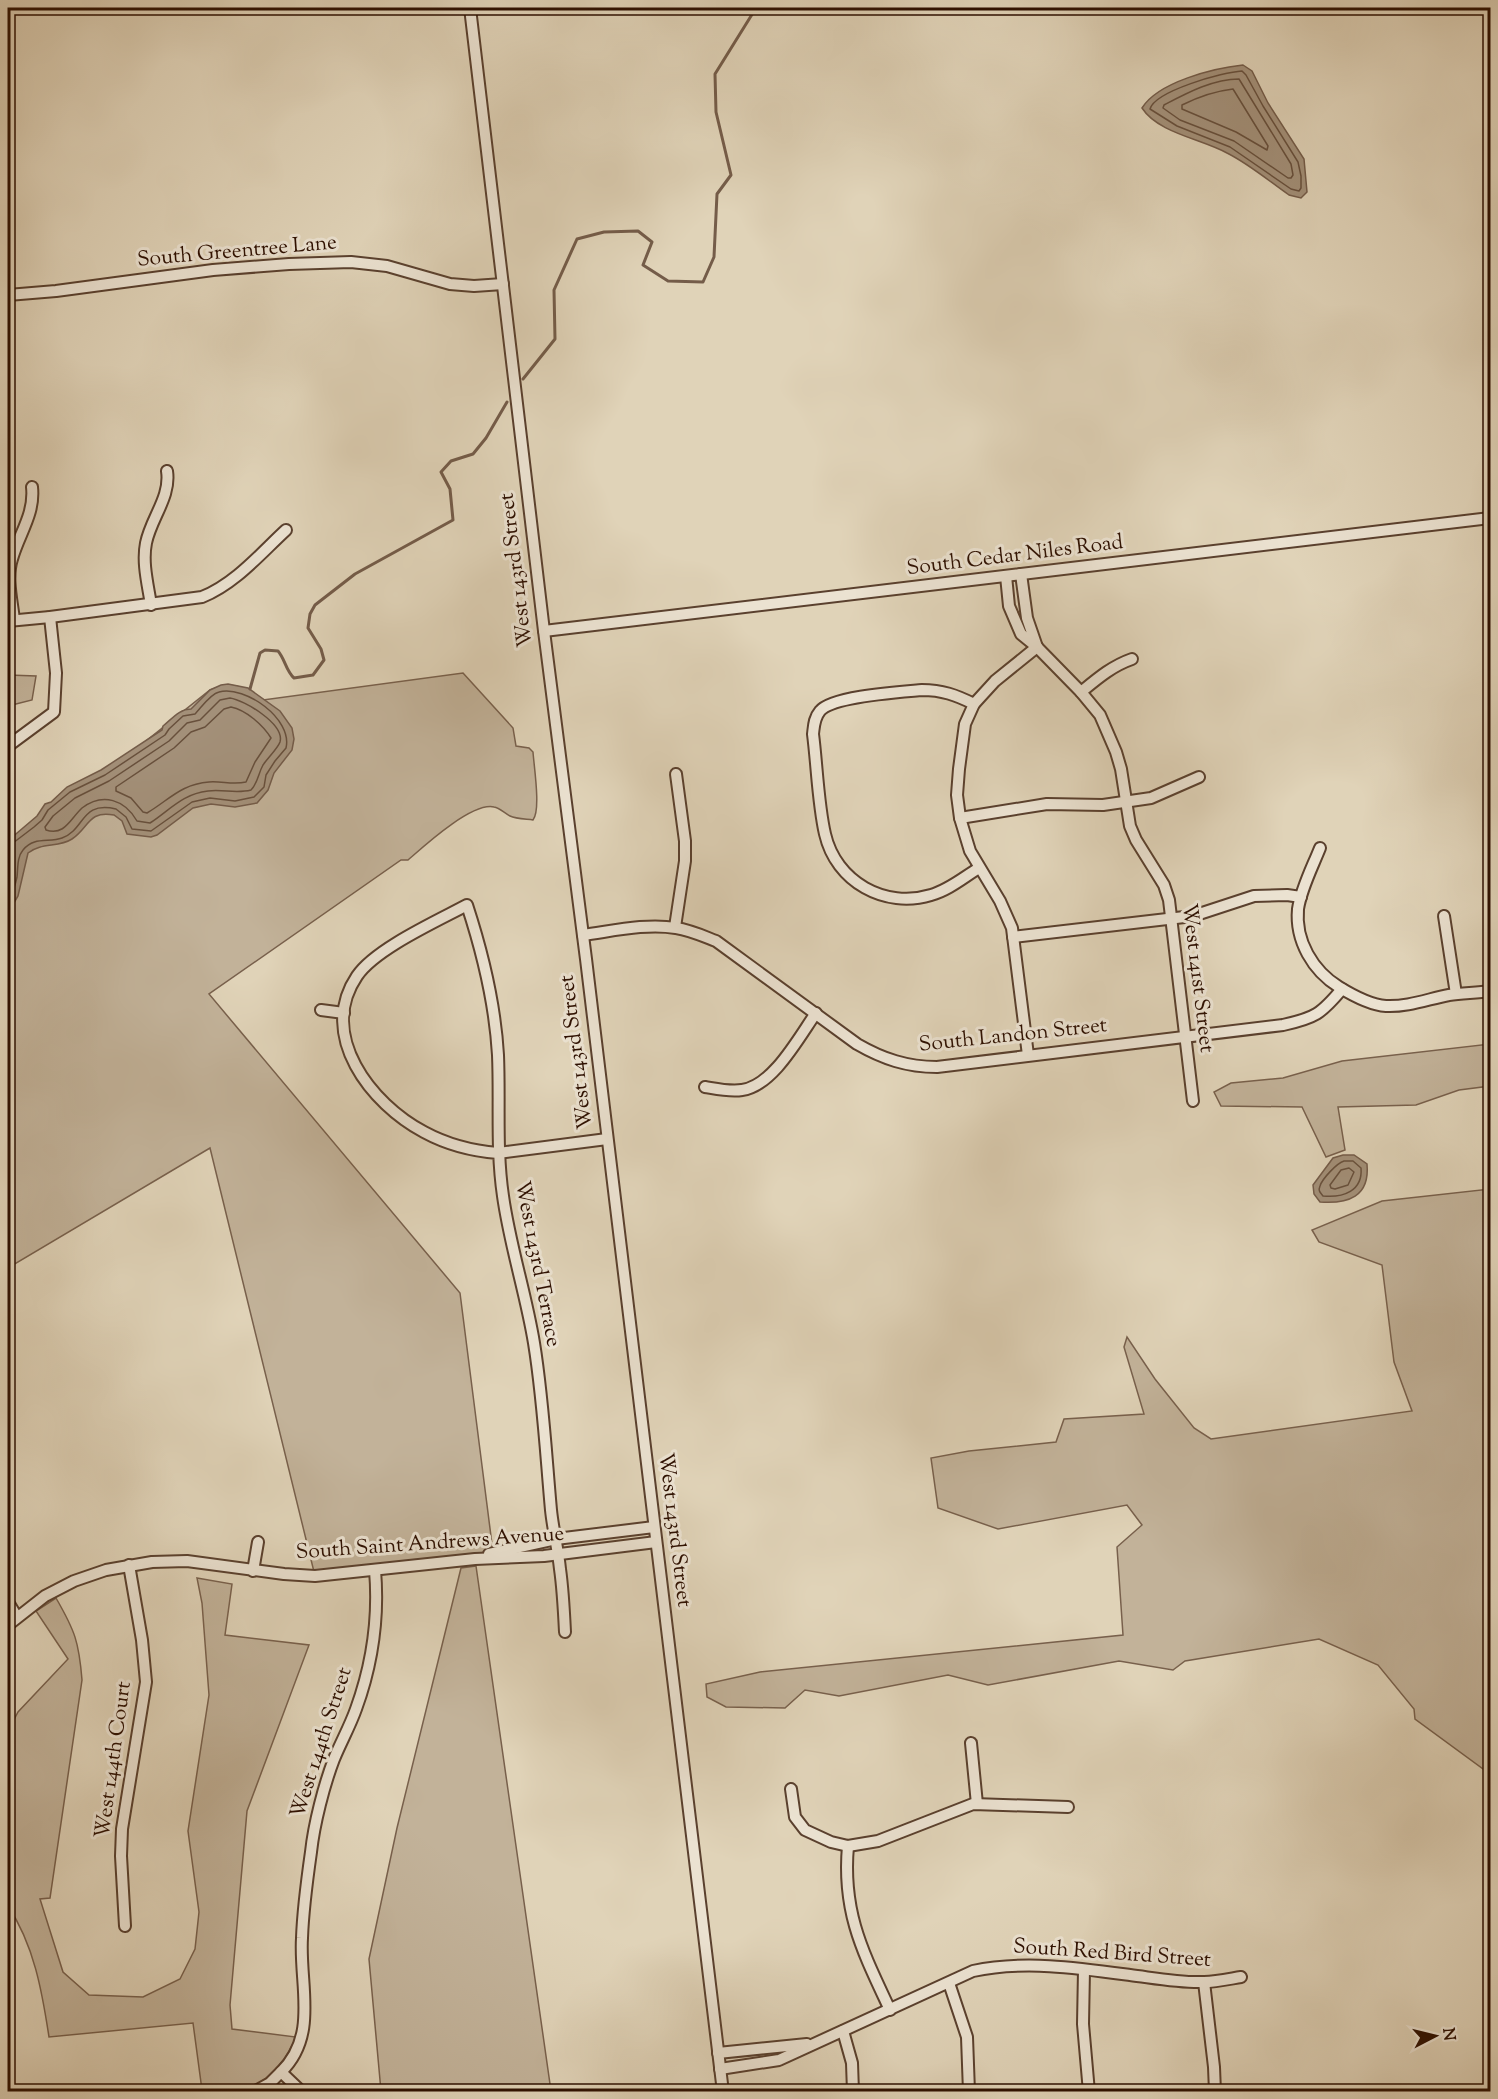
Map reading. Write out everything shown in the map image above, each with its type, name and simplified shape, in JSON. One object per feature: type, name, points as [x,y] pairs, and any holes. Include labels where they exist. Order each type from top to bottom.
[{"type":"street","name":"West 143rd Street","points":[[470,8],[723,2091]]},
{"type":"street","name":"South Greentree Lane","points":[[8,296],[213,270],[351,262],[387,266],[450,284],[474,286],[503,284]]},
{"type":"street","points":[[151,605],[145,551],[148,534],[167,488],[167,471]]},
{"type":"street","points":[[32,487],[31,510],[10,565],[11,621],[191,600],[212,594],[229,582],[286,530]]},
{"type":"street","name":"South Cedar Niles Road","points":[[544,631],[1491,518]]},
{"type":"street","name":"West 141st Street","points":[[1021,574],[1027,618],[1037,647]]},
{"type":"street","name":"West 141st Street","points":[[1006,576],[1009,606],[1021,634],[1081,692],[1100,715],[1121,769],[1130,826],[1164,885],[1171,919],[1192,1101]]},
{"type":"street","points":[[8,746],[54,712],[57,673],[50,617]]},
{"type":"street","points":[[1028,1055],[1013,937],[1007,915],[979,868],[964,835],[957,795],[958,769],[965,724],[974,704],[994,681],[1037,647]]},
{"type":"street","points":[[1081,692],[1105,672],[1132,659]]},
{"type":"street","points":[[974,704],[952,693],[935,690],[838,701],[820,710],[814,721],[813,734],[825,834],[837,862],[846,874],[870,891],[890,898],[918,898],[945,890],[979,868]]},
{"type":"street","points":[[675,927],[685,861],[685,841],[676,774]]},
{"type":"street","points":[[960,818],[1047,804],[1103,805],[1151,798],[1199,777]]},
{"type":"street","points":[[1320,848],[1298,910],[1300,930],[1310,959],[1319,972],[1342,988],[1383,1006],[1413,1004],[1456,994],[1491,991]]},
{"type":"street","points":[[1013,937],[1193,916],[1254,896],[1301,897]]},
{"type":"street","name":"West 143rd Terrace","points":[[344,1013],[347,995],[365,966],[384,951],[467,905],[486,967],[495,1019],[498,1153],[506,1217],[537,1365],[564,1596],[565,1632]]},
{"type":"street","points":[[1444,916],[1456,994]]},
{"type":"street","name":"South Landon Street","points":[[583,935],[648,927],[675,927],[695,932],[716,941],[857,1044],[896,1063],[917,1067],[937,1067],[1235,1032],[1307,1020],[1326,1008],[1342,988]]},
{"type":"street","points":[[321,1010],[344,1013],[344,1035],[350,1057],[365,1080],[392,1109],[416,1128],[448,1143],[472,1150],[498,1153],[607,1139]]},
{"type":"street","points":[[705,1087],[727,1091],[744,1090],[760,1084],[779,1066],[816,1013]]},
{"type":"street","points":[[475,1558],[556,1539],[654,1527]]},
{"type":"street","points":[[253,1570],[258,1542]]},
{"type":"street","name":"South Saint Andrews Avenue","points":[[8,1625],[45,1596],[74,1581],[88,1575],[129,1565],[187,1561],[315,1576],[475,1558],[558,1555],[656,1542]]},
{"type":"street","name":"West 144th Court","points":[[125,1926],[121,1856],[122,1829],[146,1682],[142,1640],[129,1565]]},
{"type":"street","name":"West 144th Street","points":[[281,2072],[288,2066],[300,2043],[306,2019],[302,1939],[311,1848],[326,1784],[356,1709],[366,1674],[375,1628],[377,1592],[375,1570]]},
{"type":"street","points":[[8,1602],[17,1617]]},
{"type":"street","points":[[970,1743],[977,1804]]},
{"type":"street","points":[[792,1790],[795,1817],[805,1830],[831,1842],[848,1846],[878,1841],[977,1804],[1068,1808]]},
{"type":"street","points":[[848,1846],[850,1911],[861,1948],[890,2010]]},
{"type":"street","name":"South Red Bird Street","points":[[720,2069],[772,2063],[973,1971],[1011,1965],[1084,1970],[1149,1979],[1204,1982],[1241,1977]]},
{"type":"street","points":[[1084,1970],[1083,2024],[1089,2091]]},
{"type":"street","points":[[1204,1982],[1215,2091]]},
{"type":"street","points":[[949,1983],[967,2037],[969,2091]]},
{"type":"street","points":[[843,2031],[852,2063],[853,2091]]},
{"type":"street","name":"South Red Bird Street","points":[[718,2053],[816,2042]]},
{"type":"street","points":[[254,2091],[270,2083],[281,2072],[302,2091]]},
{"type":"shaded area","points":[[463,673],[513,728],[516,746],[529,748],[533,752],[537,807],[533,820],[512,817],[494,807],[474,811],[449,826],[408,860],[401,860],[209,994],[460,1293],[493,1552],[315,1576],[210,1148],[8,1268],[8,851],[210,690],[218,687],[238,686],[263,700]]},
{"type":"shaded area","points":[[8,675],[36,676],[32,700],[8,706]]},
{"type":"shaded area","points":[[1490,1044],[1490,1086],[1459,1090],[1416,1105],[1338,1107],[1345,1150],[1326,1157],[1302,1107],[1221,1106],[1214,1092],[1231,1083],[1283,1078],[1342,1061]]},
{"type":"shaded area","points":[[1490,1189],[1490,1774],[1415,1719],[1414,1709],[1378,1665],[1319,1639],[1185,1661],[1173,1670],[1119,1661],[988,1685],[948,1675],[839,1696],[805,1690],[785,1708],[726,1707],[707,1697],[706,1684],[760,1672],[1123,1635],[1117,1547],[1142,1525],[1127,1505],[998,1529],[938,1508],[931,1458],[969,1451],[1056,1442],[1064,1419],[1144,1414],[1124,1347],[1127,1337],[1155,1379],[1194,1428],[1211,1439],[1412,1411],[1394,1362],[1382,1265],[1319,1242],[1312,1230],[1382,1201]]},
{"type":"shaded area","points":[[476,1566],[551,2091],[381,2091],[369,1959],[397,1828],[461,1568]]},
{"type":"shaded area","points":[[197,1578],[232,1584],[225,1635],[309,1645],[247,1811],[230,2005],[232,2029],[296,2037],[280,2065],[270,2075],[248,2087],[219,2091],[202,2090],[193,2023],[49,2037],[31,1952],[8,1906],[8,1731],[18,1712],[68,1659],[36,1611],[56,1598],[75,1637],[82,1680],[50,1898],[40,1899],[63,1972],[89,1995],[143,1997],[180,1979],[195,1949],[199,1912],[188,1831],[209,1695],[202,1603]]},
{"type":"water","points":[[1243,65],[1252,71],[1268,103],[1304,159],[1307,192],[1301,198],[1289,195],[1251,167],[1227,153],[1169,130],[1149,117],[1142,108],[1160,91],[1173,84],[1217,69]]},
{"type":"water","points":[[228,684],[248,688],[280,711],[292,728],[294,739],[292,750],[274,773],[268,790],[257,803],[235,807],[211,804],[193,808],[151,837],[127,834],[122,821],[114,815],[105,814],[94,817],[78,835],[67,842],[39,847],[28,853],[18,896],[8,913],[8,841],[37,816],[45,804],[51,802],[67,787],[101,770],[162,730],[163,726],[179,713],[191,709],[210,690]]},
{"type":"water","points":[[1354,1155],[1367,1164],[1365,1184],[1361,1191],[1348,1200],[1320,1202],[1314,1194],[1313,1185],[1333,1158]]},
{"type":"waterway","points":[[523,379],[555,339],[554,290],[577,239],[604,232],[638,231],[652,242],[643,265],[668,281],[703,282],[714,257],[717,194],[731,175],[716,112],[715,74],[756,8]]},
{"type":"waterway","points":[[250,689],[260,653],[265,650],[278,651],[294,678],[313,675],[324,660],[321,649],[308,628],[310,614],[315,605],[355,574],[453,520],[450,489],[441,472],[451,461],[473,454],[486,438],[507,402]]}]
